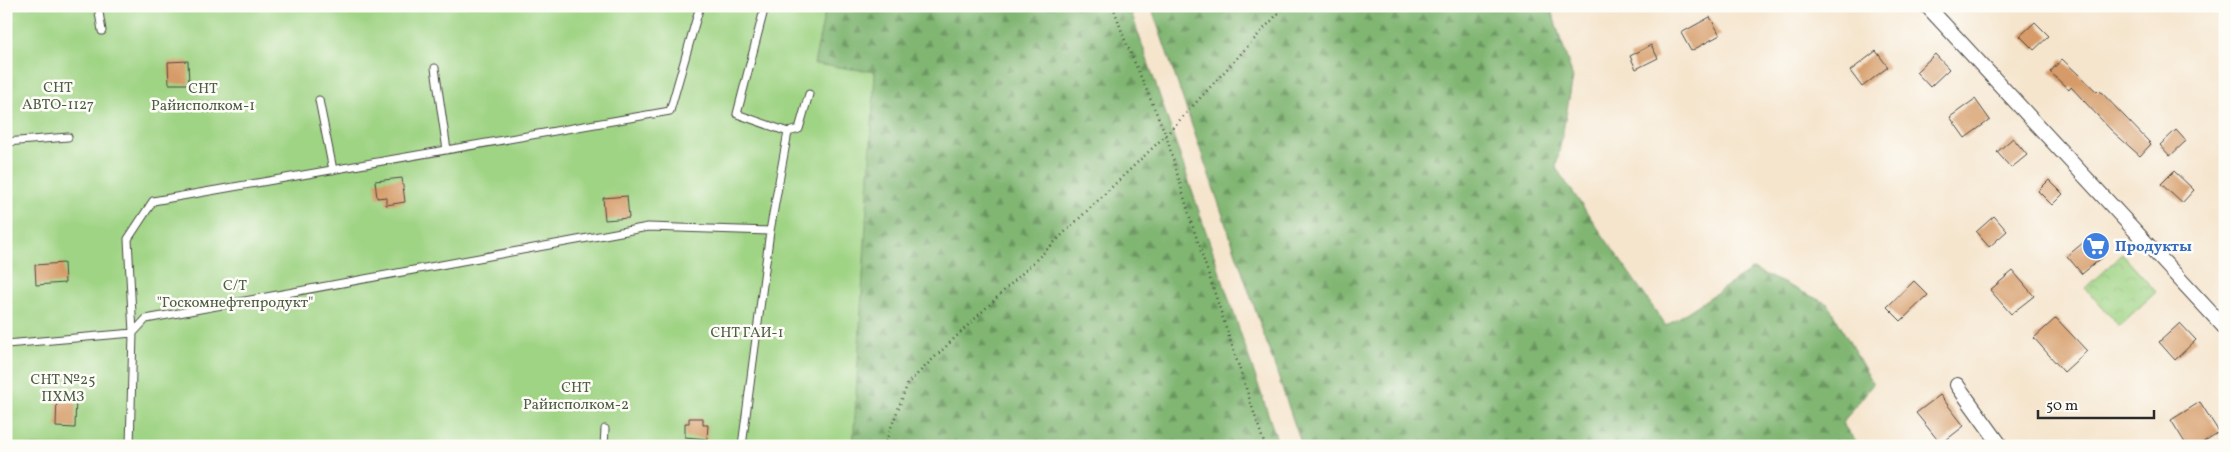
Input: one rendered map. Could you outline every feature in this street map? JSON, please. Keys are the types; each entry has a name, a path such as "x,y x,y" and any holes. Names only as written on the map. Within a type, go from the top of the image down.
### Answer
{"street":[{"path":"1927,6 2225,328"},
{"path":"1957,385 2001,446"}],"lane":[{"path":"98,6 102,31"},
{"path":"130,446 133,333 128,239 154,202 670,111 700,6"},
{"path":"766,6 737,114 788,132 799,129 809,94"},
{"path":"435,68 447,150"},
{"path":"319,100 333,170"},
{"path":"742,446 770,231 788,132"},
{"path":"6,142 68,137"},
{"path":"6,344 133,333 146,320 648,227 770,231"},
{"path":"604,446 605,428"}],"path":[{"path":"1113,6 1124,38 1166,135 1191,221 1265,446"},
{"path":"884,446 908,383 1166,135 1286,6"}],"green space":[{"path":"6,6 826,6 814,64 875,72 853,446 6,446"},
{"path":"826,6 1129,6 1279,446 853,446 875,72 814,64"},
{"path":"1151,6 1550,6 1573,78 1556,168 1666,326 1753,269 1828,304 1873,384 1842,423 1859,446 1302,446"},
{"path":"2122,254 2156,292 2119,326 2085,288"}],"building":[{"path":"1710,17 1720,35 1691,51 1681,33"},
{"path":"2035,22 2049,36 2034,50 2020,36"},
{"path":"1651,45 1658,58 1636,69 1630,56"},
{"path":"1876,51 1888,67 1862,87 1850,71"},
{"path":"1935,54 1949,69 1930,87 1916,72"},
{"path":"2062,59 2097,92 2099,90 2151,144 2140,156 2111,130 2071,87 2069,90 2050,72"},
{"path":"188,61 189,84 169,84 168,62"},
{"path":"1975,99 1990,120 1965,138 1950,117"},
{"path":"2176,130 2186,141 2170,156 2160,145"},
{"path":"2013,138 2027,155 2011,168 1997,152"},
{"path":"2174,171 2194,190 2182,203 2161,184"},
{"path":"402,178 405,202 386,205 386,197 377,198 375,181"},
{"path":"2049,180 2063,194 2052,205 2038,191"},
{"path":"627,196 629,218 605,220 603,198"},
{"path":"1994,216 2007,231 1989,247 1976,232"},
{"path":"2089,238 2104,256 2082,274 2067,256"},
{"path":"64,263 65,283 36,285 35,265"},
{"path":"2013,271 2034,296 2011,314 1990,290"},
{"path":"1914,281 1928,295 1901,321 1887,307"},
{"path":"2056,318 2087,351 2064,372 2034,338"},
{"path":"2180,323 2196,340 2175,360 2159,342"},
{"path":"57,394 76,395 75,428 56,427"},
{"path":"1940,395 1964,426 1941,444 1916,413"},
{"path":"2200,402 2219,432 2197,446 2187,446 2171,420"},
{"path":"689,418 703,418 703,425 708,425 707,439 685,437 685,423 689,423"}],"place":[{"name":"Продукты","path":"2096,246"}],"park label":[{"name":"СНТ АВТО-1127","path":"58,96"},
{"name":"СНТ Райисполком-1","path":"203,96"},
{"name":"С/Т \"Госкомнефтепродукт\"","path":"235,294"},
{"name":"СНТ ГАИ-1","path":"747,332"},
{"name":"СНТ №25 ПХМЗ","path":"63,388"},
{"name":"СНТ Райисполком-2","path":"576,396"}]}
